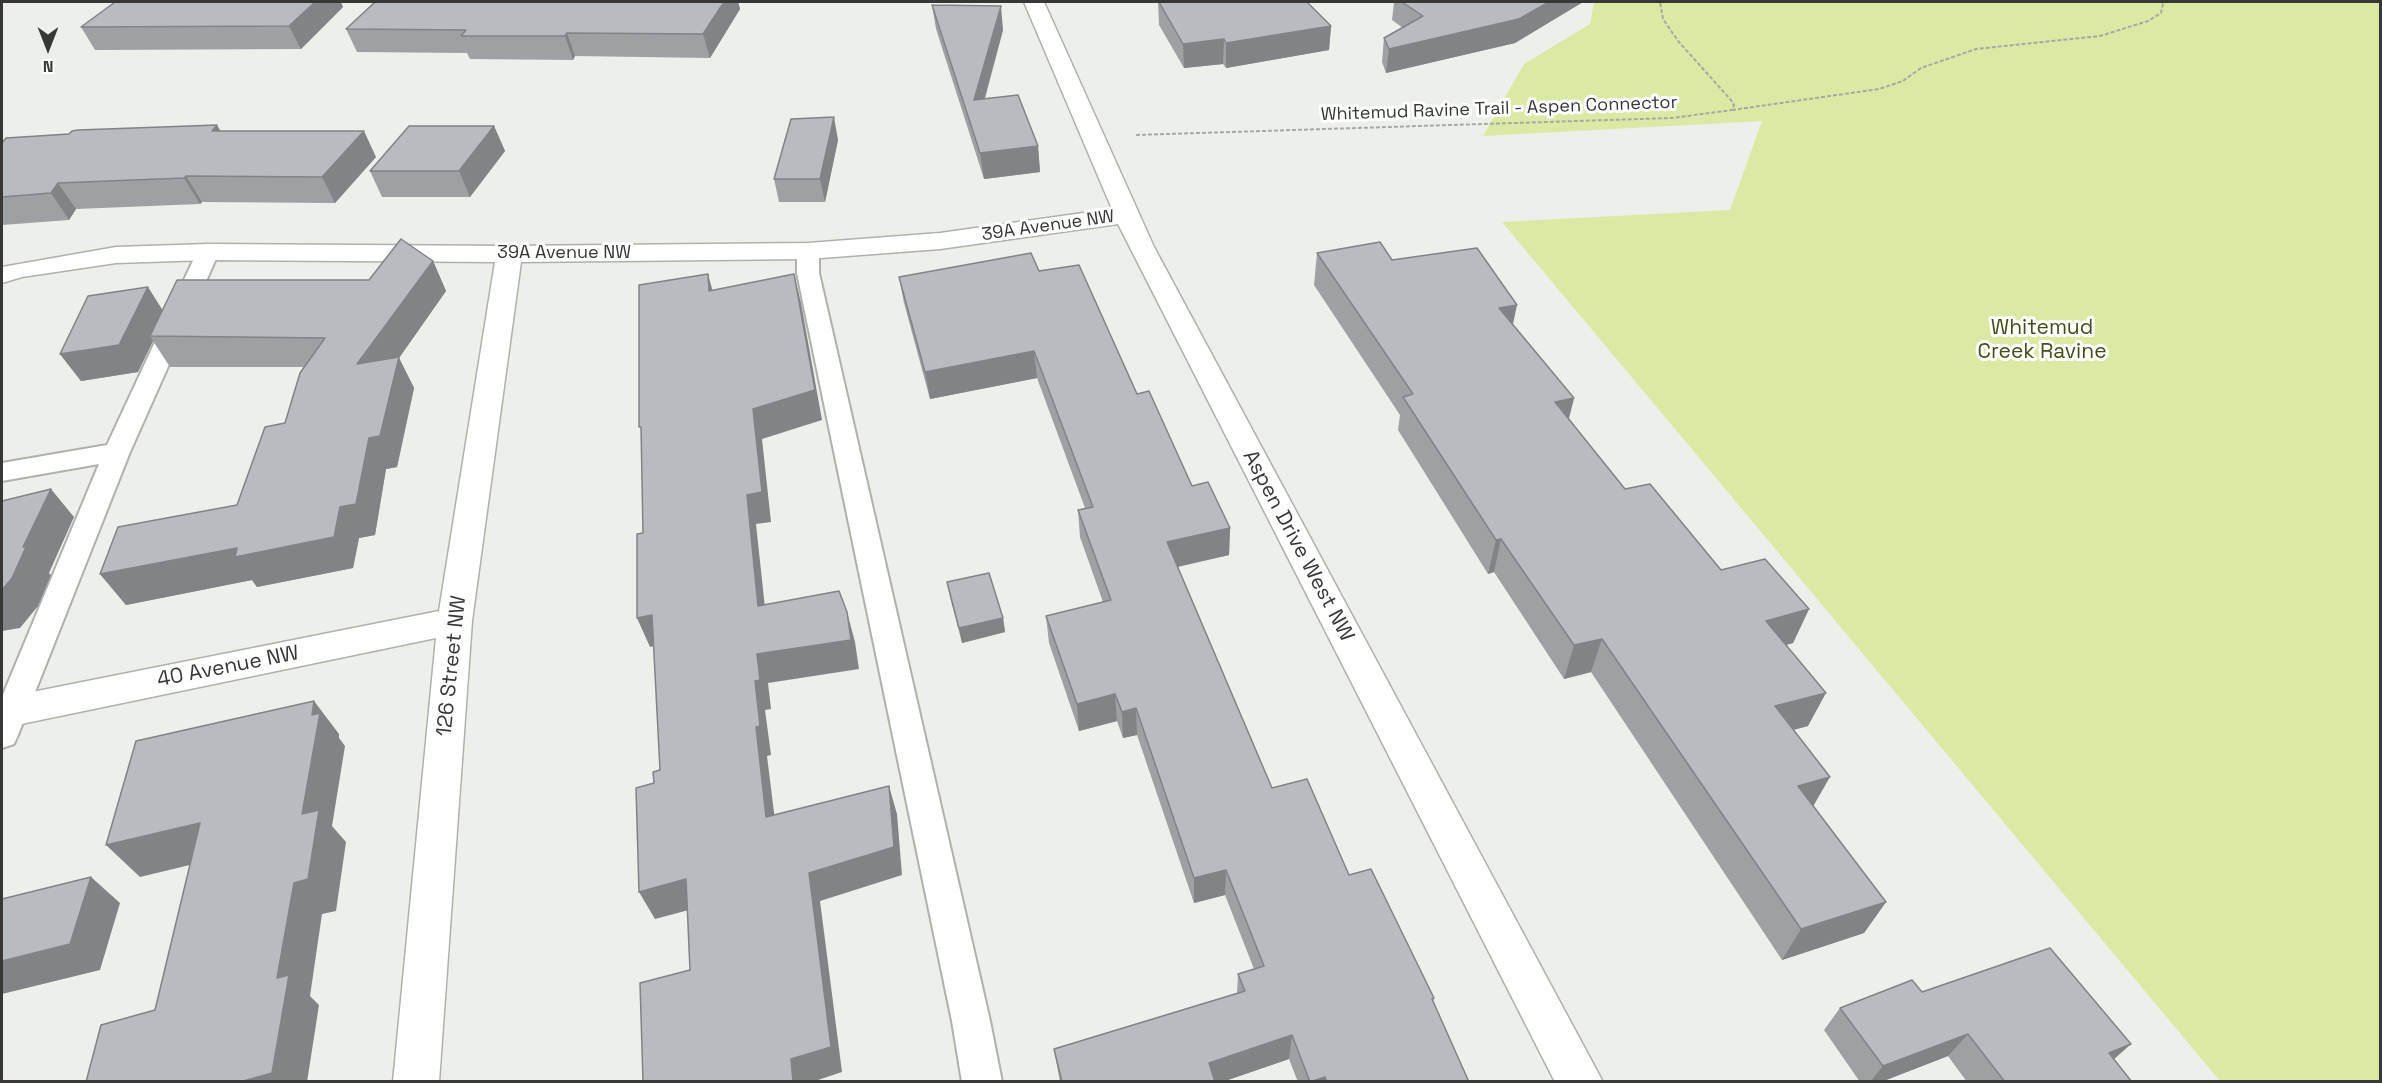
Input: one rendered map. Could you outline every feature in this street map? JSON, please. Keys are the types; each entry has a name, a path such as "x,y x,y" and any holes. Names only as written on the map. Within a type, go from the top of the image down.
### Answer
{"street":[{"name":"Aspen Drive West NW","path":"1034,2 1126,215 1580,1082"},
{"name":"39A Avenue NW","path":"2,275 19,270 117,255 208,252 508,254 808,251 940,241 1126,215"},
{"name":"126 Street NW","path":"416,1082 455,621 508,254"},
{"name":"40 Avenue NW","path":"5,720 455,621"}],"lane":[{"path":"808,251 808,273 971,1021 982,1082"},
{"path":"5,720 117,452 208,252"},
{"path":"2,472 117,452"}],"path":[{"path":"1660,2 1663,19 1678,41 1731,100 1734,105 1732,110"},
{"name":"Whitemud Ravine Trail - Aspen Connector","path":"1132,135 1672,118 1879,89 1904,81 1921,69 1948,57 1976,49 2100,36 2148,21 2161,13 2163,4 2166,2"}],"green space":[{"name":"Whitemud Creek Ravine","path":"1594,2 2380,2 2380,1081 2220,1081 1502,222 1730,210 1762,121 1483,136 1524,64 1590,24"}],"building":[{"path":"115,2 315,2 289,26 81,27"},
{"path":"375,2 724,2 703,34 567,33 565,36 461,36 466,30 346,29"},
{"path":"1159,2 1307,2 1331,26 1226,43 1224,39 1183,44"},
{"path":"1402,2 1549,2 1519,19 1389,49 1384,38 1423,16"},
{"path":"932,5 1001,6 974,100 1018,95 1038,146 980,153"},
{"path":"834,117 820,179 774,179 791,119"},
{"path":"217,125 212,131 364,131 322,177 186,176 184,178 58,183 51,193 2,197 2,143 6,138 69,134 78,130"},
{"path":"409,126 494,126 459,171 370,171"},
{"path":"401,239 433,261 357,364 399,357 380,436 369,438 356,504 340,507 334,537 235,557 237,548 100,574 118,527 237,505 265,427 285,423 300,373 325,338 150,336 177,280 369,280"},
{"path":"1380,242 1392,260 1477,248 1517,305 1499,308 1574,398 1555,402 1625,489 1650,484 1721,570 1765,559 1809,609 1766,621 1826,693 1775,706 1830,777 1798,786 1886,902 1801,929 1602,639 1574,645 1501,539 1496,540 1403,397 1413,394 1317,253"},
{"path":"1031,253 1039,271 1079,265 1137,394 1149,391 1192,486 1208,482 1230,528 1167,542 1272,788 1307,779 1349,875 1371,869 1434,998 1432,999 1469,1082 1327,1082 1325,1077 1310,1082 1292,1035 1209,1063 1215,1082 1062,1082 1054,1049 1245,991 1238,974 1264,966 1226,870 1194,878 1136,708 1122,712 1115,694 1077,704 1046,616 1111,600 1078,510 1093,507 1034,351 925,372 899,277"},
{"path":"708,274 709,291 794,274 815,390 753,409 762,492 747,495 758,606 839,591 847,612 851,640 757,654 760,680 755,681 760,726 756,727 766,817 889,786 894,847 809,873 831,1047 791,1059 793,1082 643,1082 640,983 690,970 686,879 639,892 636,788 654,783 653,772 660,770 652,615 637,618 637,534 643,533 641,427 639,427 639,285"},
{"path":"148,287 119,345 60,354 88,296"},
{"path":"51,489 23,547 26,547 12,578 2,590 2,501"},
{"path":"989,573 1003,618 959,628 947,582"},
{"path":"314,701 312,715 320,713 302,814 319,810 308,879 294,883 277,978 289,975 272,1073 240,1082 86,1082 101,1025 155,1010 200,823 106,845 136,741"},
{"path":"91,877 70,944 2,961 2,899"},
{"path":"2050,948 2131,1044 2109,1053 2132,1082 2005,1082 1968,1034 1883,1066 1840,1008 1912,980 1922,992"}]}
